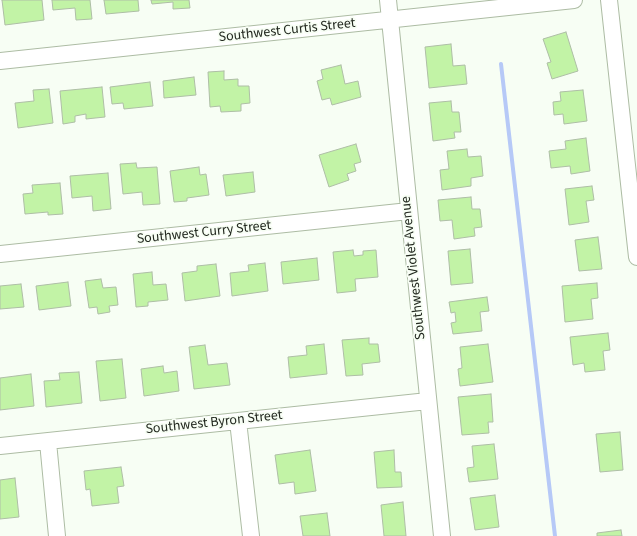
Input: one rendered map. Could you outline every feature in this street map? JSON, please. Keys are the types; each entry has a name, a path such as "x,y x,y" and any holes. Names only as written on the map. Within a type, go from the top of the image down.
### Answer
{"street":[{"name":"Southwest Violet Avenue","path":"388,0 442,536"},
{"name":"Southwest Curtis Street","path":"0,61 574,0"},
{"path":"609,0 634,187 637,257"},
{"name":"Southwest Curry Street","path":"0,254 409,212"},
{"name":"Southwest Byron Street","path":"0,446 428,401"},
{"path":"238,421 251,536"},
{"path":"48,442 57,536"}],"building":[{"path":"2,0 42,0 44,20 5,25"},
{"path":"52,0 90,0 92,19 76,20 75,8 53,10"},
{"path":"104,0 138,0 139,11 106,14"},
{"path":"151,0 189,0 190,8 173,9 173,2 152,4"},
{"path":"566,32 578,71 552,79 547,63 551,62 543,39"},
{"path":"451,44 453,66 465,65 467,84 429,88 425,47"},
{"path":"341,65 345,84 358,81 361,97 332,105 330,98 322,100 317,81 323,79 321,70"},
{"path":"224,71 224,80 238,79 238,86 249,86 250,103 241,104 241,111 221,112 220,106 210,107 208,72"},
{"path":"194,77 196,95 164,98 163,81"},
{"path":"150,82 153,106 124,109 123,103 112,104 110,87"},
{"path":"102,87 105,117 86,119 86,114 75,116 75,122 63,124 60,91"},
{"path":"49,89 53,123 18,128 15,103 34,101 33,90"},
{"path":"583,90 587,121 564,124 563,114 554,115 553,102 561,101 560,92"},
{"path":"451,101 452,112 459,112 461,132 454,132 455,138 433,141 429,103"},
{"path":"586,138 590,171 571,174 570,166 551,168 549,151 566,149 565,141"},
{"path":"356,144 361,162 354,164 356,171 347,174 349,180 329,187 319,155"},
{"path":"467,149 468,157 481,156 483,176 471,178 471,186 442,190 440,170 449,169 447,151"},
{"path":"136,163 137,168 157,167 160,204 143,205 142,192 123,194 120,164"},
{"path":"199,167 200,175 206,174 209,195 187,198 187,201 174,202 170,171"},
{"path":"253,172 255,192 226,196 223,175"},
{"path":"108,173 111,209 93,211 92,196 72,198 70,176"},
{"path":"60,183 63,214 48,215 48,212 25,214 23,194 33,193 32,185"},
{"path":"592,186 594,200 586,201 589,222 569,225 565,189"},
{"path":"471,197 472,209 480,209 482,227 474,228 475,236 454,239 452,220 440,221 438,200"},
{"path":"598,237 602,269 579,271 575,240"},
{"path":"470,249 473,283 451,285 448,251"},
{"path":"353,250 354,256 363,255 363,251 376,250 378,277 355,279 356,291 337,293 333,252"},
{"path":"317,258 319,280 283,284 281,262"},
{"path":"265,263 268,291 232,296 230,273 249,271 248,265"},
{"path":"216,264 220,296 185,301 182,273 197,271 197,266"},
{"path":"152,272 153,285 166,284 168,300 148,302 148,306 136,307 133,274"},
{"path":"101,279 103,288 116,287 118,305 109,306 110,312 98,314 97,307 89,308 85,281"},
{"path":"68,282 71,306 39,310 36,286"},
{"path":"597,283 598,298 591,299 593,319 565,322 562,286"},
{"path":"21,284 24,307 0,309 0,286"},
{"path":"487,297 489,311 480,312 482,331 453,334 451,323 456,322 455,312 451,313 449,302"},
{"path":"608,333 610,350 603,351 605,370 585,372 584,363 573,365 570,337"},
{"path":"369,338 369,344 378,344 380,362 362,364 363,375 346,376 342,340"},
{"path":"324,344 327,374 290,378 288,357 307,355 306,346"},
{"path":"488,344 493,382 460,386 458,369 462,368 460,347"},
{"path":"205,345 208,365 227,363 230,385 194,389 189,347"},
{"path":"122,359 126,398 100,401 96,361"},
{"path":"163,366 164,373 177,371 179,391 144,396 141,369"},
{"path":"79,372 82,403 46,407 44,381 60,380 59,373"},
{"path":"31,374 34,406 0,410 0,378"},
{"path":"491,394 493,422 488,422 489,433 462,435 458,397"},
{"path":"620,432 623,470 600,472 596,434"},
{"path":"494,444 498,479 469,482 467,468 474,467 472,446"},
{"path":"310,450 316,491 295,494 294,482 279,484 275,455"},
{"path":"394,450 395,472 401,472 402,487 377,488 374,452"},
{"path":"121,467 124,486 117,487 119,503 92,506 90,489 86,490 84,471"},
{"path":"15,478 19,517 0,519 0,480"},
{"path":"495,495 499,527 475,530 470,498"},
{"path":"403,502 406,536 384,536 381,505"},
{"path":"327,513 330,536 303,536 300,516"},
{"path":"621,530 622,536 597,536 597,533"}],"waterway":[{"path":"501,64 555,536"}]}
